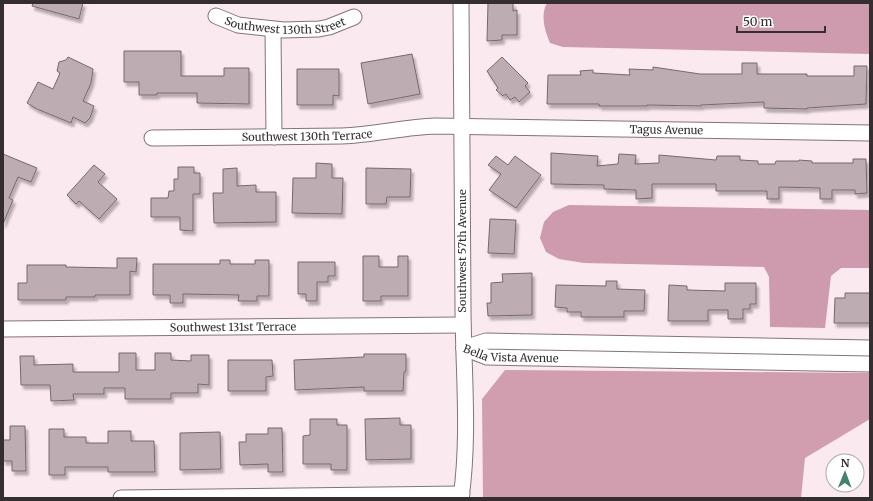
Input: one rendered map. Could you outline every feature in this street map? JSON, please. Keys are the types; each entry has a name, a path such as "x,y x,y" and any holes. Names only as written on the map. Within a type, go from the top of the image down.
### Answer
{"street":[{"name":"Southwest 57th Avenue","path":"461,3 465,434 461,496"},
{"name":"Southwest 130th Street","path":"216,16 238,25 273,30 319,29 354,17"},
{"path":"273,30 274,137"},
{"name":"Southwest 130th Terrace","path":"152,138 357,135 408,128 435,126 462,127"},
{"name":"Tagus Avenue","path":"462,127 870,133"},
{"name":"Southwest 131st Terrace","path":"3,329 463,324"},
{"name":"Bella Vista Avenue","path":"464,348 486,341 870,348"},
{"name":"Bella Vista Avenue","path":"464,348 487,357 870,364"},
{"path":"121,498 461,496"}],"shaded area":[{"path":"547,3 870,3 870,54 563,47 550,43 548,38 544,18"},
{"path":"569,205 870,210 870,268 841,268 831,276 825,328 770,327 769,277 764,267 584,263 559,259 546,252 540,238 544,222 553,212"},
{"path":"505,370 870,373 870,419 805,458 801,498 483,498 482,399"}],"building":[{"path":"33,3 83,3 79,19 32,6"},
{"path":"488,3 513,3 513,11 517,10 517,35 502,35 502,40 487,41"},
{"path":"124,51 181,51 181,76 224,76 224,68 249,68 249,104 197,103 197,93 157,93 157,95 139,95 139,82 124,82"},
{"path":"412,54 420,94 368,104 361,63"},
{"path":"68,57 93,69 91,83 83,101 94,106 90,118 85,123 73,117 71,123 37,109 27,103 38,82 53,89 60,73 57,71 59,62 66,60"},
{"path":"502,57 528,83 525,86 530,92 519,102 515,97 510,100 506,94 503,96 496,90 498,88 487,71"},
{"path":"742,63 757,63 757,74 807,74 807,76 854,76 854,66 867,66 866,104 807,109 764,108 764,102 701,106 599,106 599,104 547,104 548,75 581,75 580,71 593,70 593,73 630,75 629,69 653,70 653,67 700,74 742,74"},
{"path":"297,69 339,69 339,96 333,95 333,105 297,105"},
{"path":"551,153 598,156 597,166 618,164 619,154 636,155 635,164 659,163 659,155 716,160 717,156 740,156 740,160 758,161 758,164 775,164 776,161 799,160 812,161 812,163 853,163 853,159 866,159 867,193 855,194 855,190 832,190 832,199 820,199 820,188 779,187 779,199 767,199 767,191 716,191 716,184 652,184 652,198 636,199 636,190 604,189 604,185 551,184"},
{"path":"3,154 37,168 31,182 18,177 9,198 13,200 3,224"},
{"path":"496,156 508,165 515,156 541,175 516,208 489,190 501,174 488,165"},
{"path":"316,163 332,164 332,178 343,178 342,214 292,213 293,178 316,178"},
{"path":"94,165 105,174 98,182 117,199 99,219 79,201 76,204 67,195"},
{"path":"178,167 194,167 194,173 200,173 200,194 193,194 193,231 180,230 180,217 151,217 151,198 168,198 169,191 174,191 174,179 178,179"},
{"path":"237,168 237,186 256,185 256,192 276,192 276,222 214,223 213,193 223,193 223,169"},
{"path":"366,168 411,169 410,197 387,197 386,204 366,204"},
{"path":"490,219 516,220 514,254 488,253"},
{"path":"363,256 379,256 379,267 398,267 398,256 408,256 408,296 381,296 381,301 363,301"},
{"path":"117,258 137,258 136,272 130,271 130,295 66,297 66,300 18,300 18,283 27,283 27,265 66,265 66,267 117,268"},
{"path":"220,260 230,260 230,264 255,264 255,260 269,260 269,296 257,296 257,301 238,301 239,295 183,294 183,303 170,303 170,295 153,295 153,264 220,264"},
{"path":"298,262 335,262 335,276 328,276 328,282 317,282 317,301 306,301 306,294 298,294"},
{"path":"532,273 532,315 488,316 487,303 491,303 491,283 503,282 502,274"},
{"path":"606,281 617,281 617,289 645,290 644,311 624,311 624,317 581,317 581,312 567,312 567,308 555,307 556,285 606,286"},
{"path":"725,283 756,283 756,304 750,304 750,309 743,309 743,319 728,319 728,310 708,310 708,321 668,321 669,285 687,286 687,290 725,291"},
{"path":"845,293 870,293 870,323 834,323 835,298 845,298"},
{"path":"119,353 136,353 136,370 155,370 155,353 171,353 171,360 191,361 191,355 209,355 209,385 198,384 198,393 171,393 171,399 125,399 125,388 104,388 104,394 73,394 74,400 51,401 50,385 21,385 20,356 34,356 34,365 73,364 73,372 119,372"},
{"path":"364,354 406,354 406,371 404,372 403,391 364,391 364,387 295,390 294,360 364,357"},
{"path":"228,360 272,360 273,376 266,377 266,391 228,391"},
{"path":"400,418 400,425 411,425 411,459 366,460 365,419"},
{"path":"310,419 337,419 337,425 347,425 347,470 331,470 331,464 303,464 303,436 310,435"},
{"path":"10,426 25,426 26,471 12,471 12,461 3,461 3,440 10,440"},
{"path":"268,428 282,428 283,472 268,472 268,464 240,465 239,442 246,442 246,434 268,434"},
{"path":"49,429 64,429 64,437 86,437 86,443 108,443 108,431 131,431 131,441 154,441 155,472 108,472 108,467 65,467 65,475 49,475"},
{"path":"220,432 221,469 180,470 180,433"}]}
